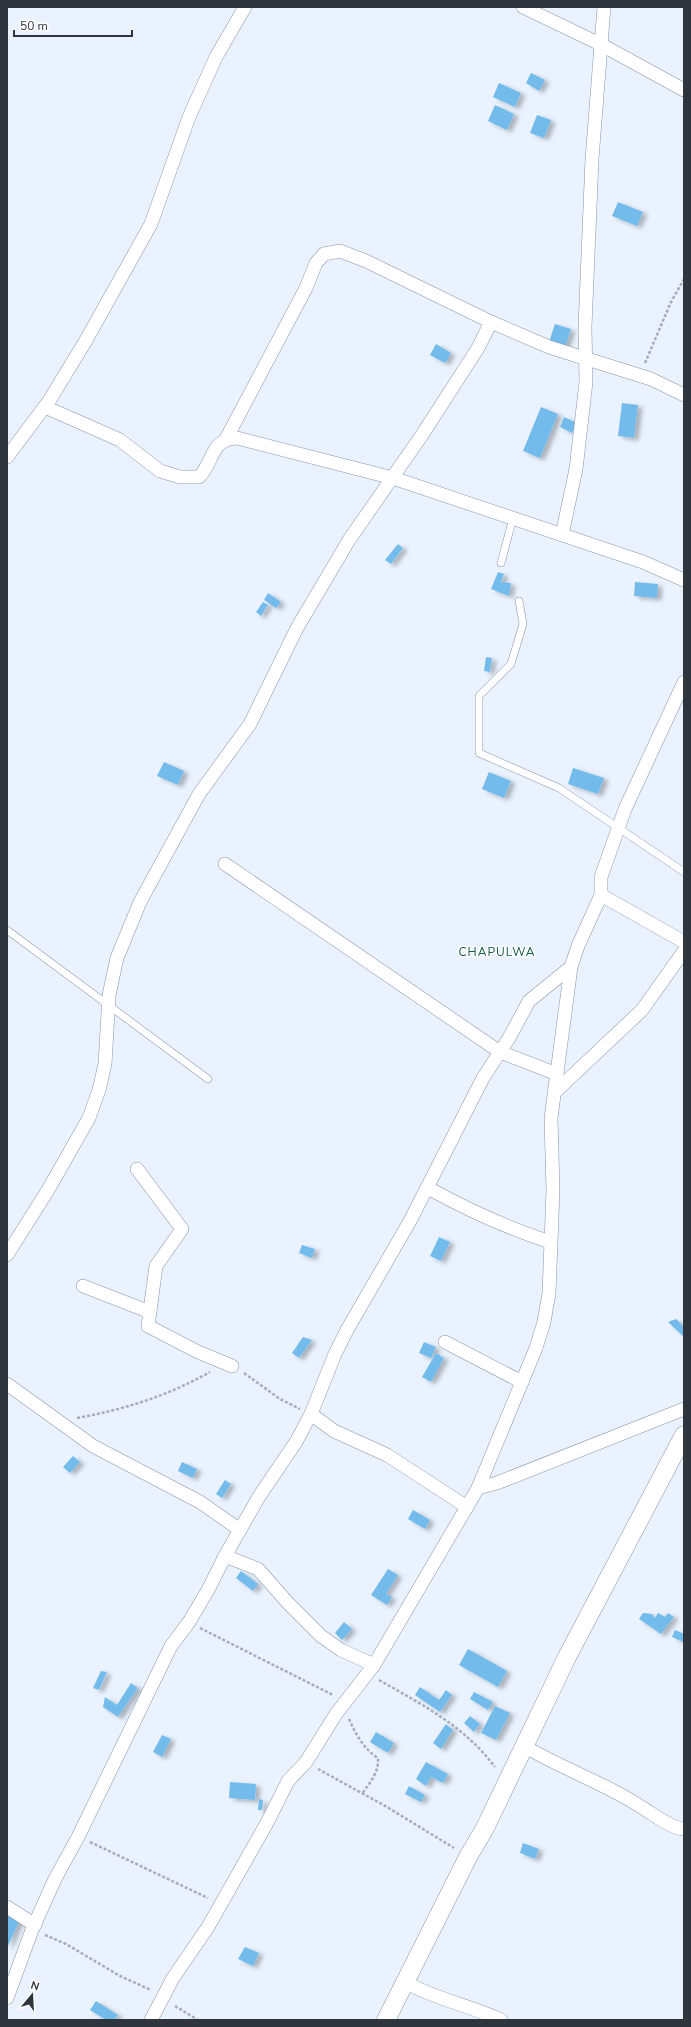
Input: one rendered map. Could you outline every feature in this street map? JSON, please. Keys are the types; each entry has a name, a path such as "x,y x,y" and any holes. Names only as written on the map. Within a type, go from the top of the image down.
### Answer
{"street":[{"path":"7,457 45,407 86,342 151,224 189,117 216,57 245,7"},
{"path":"523,7 600,44 684,90"},
{"path":"562,535 581,436 586,382 585,360 594,132 604,7"},
{"path":"45,407 120,440 160,471 180,477 199,477 205,470 217,446 226,439 306,288 316,263 324,254 340,251 366,261 491,322 585,360 604,364 651,379 684,395"},
{"path":"7,1255 48,1190 89,1118 99,1090 105,1064 108,995 117,958 140,902 199,794 250,724 297,628 350,540 393,478 478,348 491,322"},
{"path":"226,439 238,438 345,467 393,478 643,562 684,580"},
{"path":"151,2020 173,1978 208,1927 221,1905 288,1781 306,1762 348,1699 371,1670 467,1507 478,1488 522,1382 544,1322 549,1293 553,1191 551,1118 571,967 578,946 601,895 601,877 625,809 684,682"},
{"path":"225,864 500,1052 557,1074"},
{"path":"601,895 684,942"},
{"path":"555,1092 642,1010 684,951"},
{"path":"7,1998 54,1879 78,1837 171,1646 189,1622 208,1590 224,1556 260,1495 296,1442 311,1414 347,1330 428,1188 483,1078 500,1052 529,1001 571,967"},
{"path":"137,1169 182,1229 156,1266 148,1326 198,1352 232,1366"},
{"path":"428,1188 468,1210 514,1230 550,1242"},
{"path":"83,1286 150,1312"},
{"path":"445,1342 522,1382"},
{"path":"7,1384 93,1446 200,1502 240,1530"},
{"path":"478,1488 497,1483 684,1408"},
{"path":"311,1414 334,1431 387,1455 467,1507"},
{"path":"386,2020 468,1857 485,1828 524,1746 609,1576 684,1435"},
{"path":"224,1556 258,1569 288,1603 321,1636 371,1670"},
{"path":"524,1746 545,1759 616,1791 660,1819 684,1829"},
{"path":"7,1907 34,1928"},
{"path":"405,1982 444,2001 478,2011 501,2020"}],"lane":[{"path":"501,563 513,518"},
{"path":"519,601 522,624 511,664 479,696 479,753 559,788 684,872"},
{"path":"7,930 208,1079"}],"path":[{"path":"638,376 654,345 671,302 684,279"},
{"path":"59,1421 114,1412 158,1397 220,1367 232,1366 256,1380 280,1399 311,1414"},
{"path":"189,1622 348,1699 348,1718 357,1737 371,1754 378,1758 376,1773 362,1794"},
{"path":"371,1670 451,1722 483,1751 507,1782"},
{"path":"306,1762 468,1857"},
{"path":"78,1837 140,1864 160,1876 221,1905"},
{"path":"34,1928 66,1944 120,1976 147,1988 161,1999 184,2010 198,2020"}],"building":[{"path":"531,73 545,80 539,91 526,83"},
{"path":"499,83 521,93 515,107 493,97"},
{"path":"495,105 514,114 507,130 488,121"},
{"path":"537,115 551,120 544,138 530,133"},
{"path":"618,202 643,212 637,226 612,216"},
{"path":"555,324 571,329 565,348 549,342"},
{"path":"436,344 451,353 445,363 430,355"},
{"path":"622,403 638,405 634,438 618,436"},
{"path":"541,407 558,414 540,458 523,451"},
{"path":"564,417 577,423 572,433 560,427"},
{"path":"398,544 403,548 391,564 385,560"},
{"path":"498,572 504,574 501,582 511,583 509,596 491,589"},
{"path":"635,582 658,584 657,598 634,596"},
{"path":"268,593 281,602 276,608 264,600"},
{"path":"263,602 268,605 261,616 256,612"},
{"path":"486,657 492,658 490,672 484,671"},
{"path":"164,762 184,771 178,785 157,776"},
{"path":"573,768 604,778 598,794 568,784"},
{"path":"489,772 511,781 504,798 482,789"},
{"path":"439,1237 450,1242 441,1261 430,1256"},
{"path":"302,1245 315,1249 312,1258 299,1253"},
{"path":"676,1319 684,1327 684,1337 668,1322"},
{"path":"303,1337 312,1340 299,1358 292,1353"},
{"path":"424,1342 436,1347 431,1358 419,1353"},
{"path":"436,1353 444,1358 431,1382 422,1377"},
{"path":"73,1456 80,1462 70,1473 63,1467"},
{"path":"182,1462 197,1469 193,1478 178,1471"},
{"path":"225,1480 231,1484 222,1498 216,1494"},
{"path":"413,1510 430,1520 425,1529 408,1519"},
{"path":"388,1569 398,1575 386,1594 392,1597 387,1605 371,1595"},
{"path":"241,1571 258,1584 253,1591 236,1578"},
{"path":"643,1613 652,1614 655,1618 658,1613 665,1617 668,1613 674,1617 661,1634 639,1619"},
{"path":"344,1622 352,1629 342,1640 335,1633"},
{"path":"675,1630 684,1634 684,1642 672,1637"},
{"path":"468,1649 507,1671 498,1687 459,1665"},
{"path":"101,1671 107,1672 99,1690 93,1688"},
{"path":"131,1683 138,1688 118,1717 103,1707 105,1697 117,1705"},
{"path":"420,1687 439,1700 446,1690 452,1695 440,1712 415,1695"},
{"path":"474,1692 493,1702 488,1710 470,1699"},
{"path":"495,1706 510,1713 496,1740 481,1733"},
{"path":"470,1716 480,1724 474,1732 464,1723"},
{"path":"446,1724 453,1730 441,1749 433,1743"},
{"path":"376,1732 394,1743 388,1753 370,1742"},
{"path":"162,1735 171,1739 162,1757 153,1752"},
{"path":"426,1762 448,1774 443,1783 431,1777 426,1786 416,1779"},
{"path":"230,1782 256,1784 255,1800 229,1798"},
{"path":"409,1786 425,1795 421,1802 405,1794"},
{"path":"259,1799 263,1800 262,1810 258,1810"},
{"path":"523,1843 539,1849 535,1859 520,1853"},
{"path":"7,1913 20,1920 7,1948"},
{"path":"245,1947 259,1953 253,1966 238,1959"},
{"path":"96,2001 118,2015 114,2020 106,2020 90,2010"}],"district":[{"name":"CHAPULWA","path":"497,952"}]}
